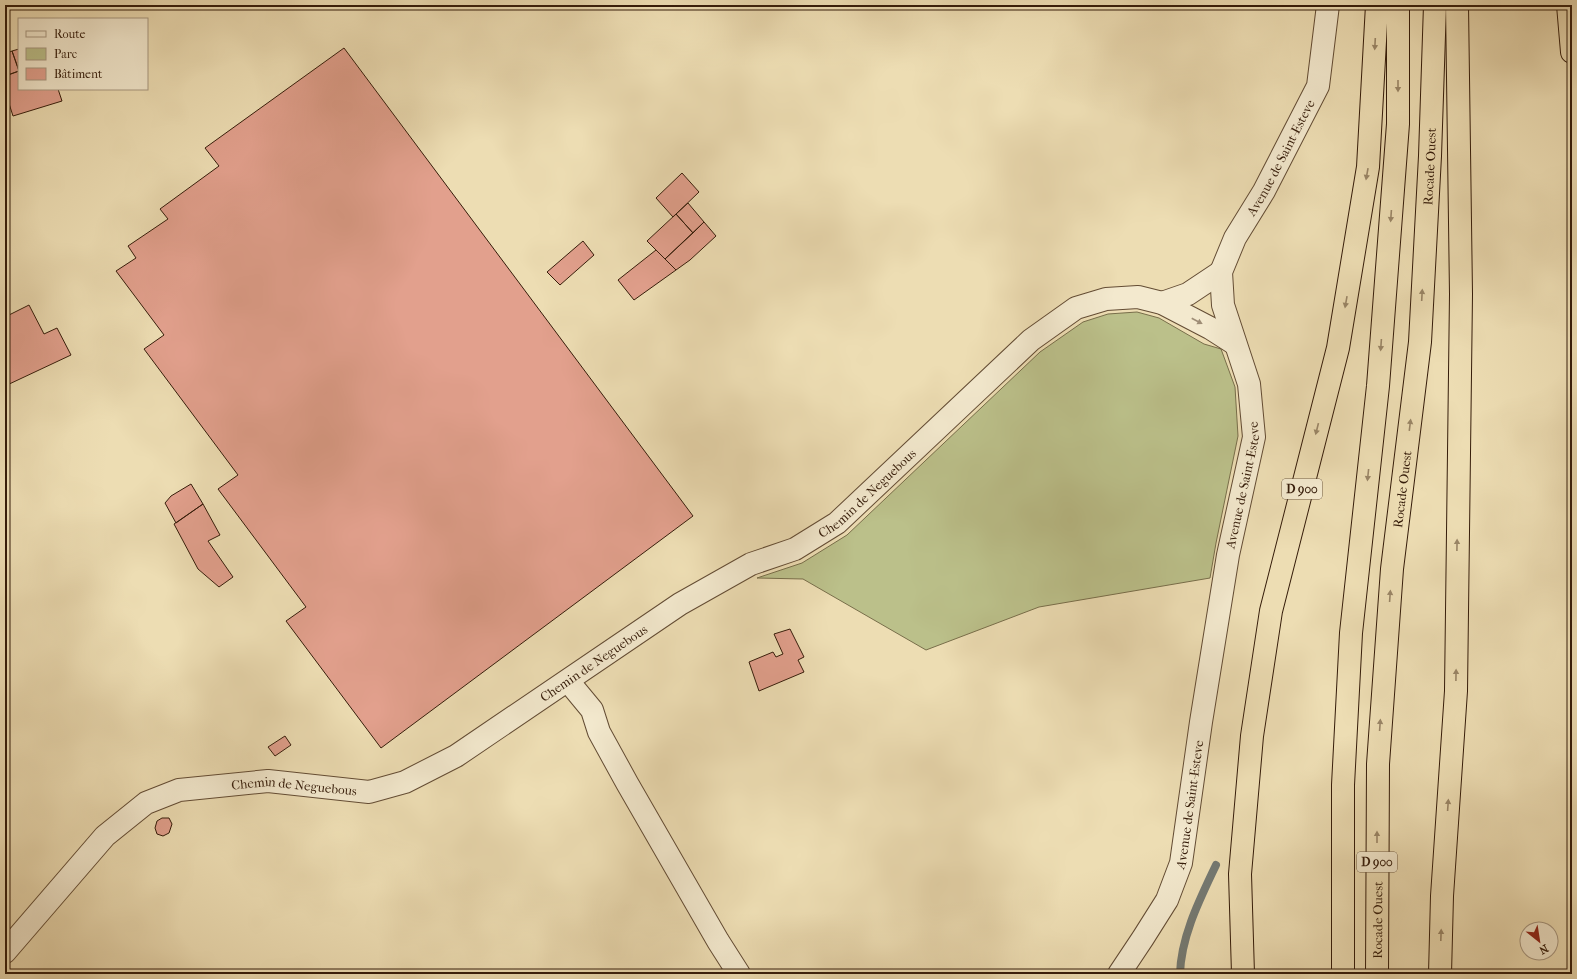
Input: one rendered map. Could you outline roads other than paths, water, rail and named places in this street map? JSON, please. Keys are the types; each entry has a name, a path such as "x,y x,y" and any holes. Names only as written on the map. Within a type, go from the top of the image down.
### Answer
{"highway":[{"name":"D 900","path":"1242,974 1240,874 1252,736 1271,611 1339,340 1368,167 1377,5"},
{"name":"D 900","path":"1343,966 1343,785 1351,633 1378,386 1398,124 1398,5"},
{"name":"Rocade Ouest","path":"1376,967 1378,764 1392,569 1420,342 1430,156 1435,5"},
{"path":"1440,974 1442,896 1456,691 1461,294 1457,5"},
{"path":"1568,5 1572,52"}],"street":[{"name":"Avenue de Saint-Esteve","path":"1119,974 1166,900 1181,863 1201,722 1228,555 1254,437 1249,384 1223,304 1221,272 1235,238 1264,190 1318,86 1328,5"},
{"path":"1162,303 1188,294 1221,272"},
{"name":"Chemin de Neguebous","path":"5,952 105,836 146,803 178,790 268,781 369,792 405,782 456,756 680,604 751,564 796,549 837,523 1031,340 1076,308 1106,299 1138,297 1162,303 1210,328 1235,344"},
{"path":"568,681 592,710 600,732 627,783 718,941 739,974"}],"waterway":[{"path":"1180,974 1181,960 1192,918 1216,865"}]}
